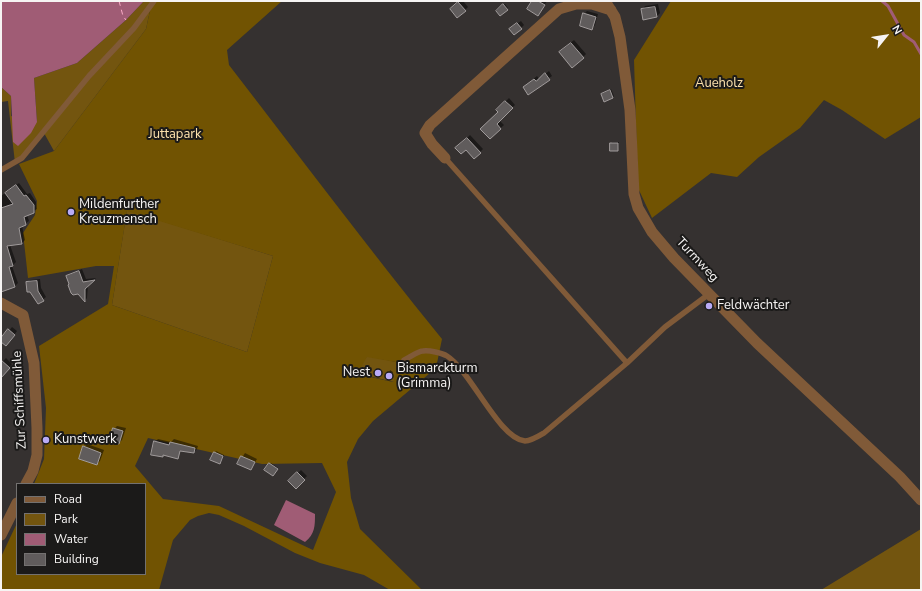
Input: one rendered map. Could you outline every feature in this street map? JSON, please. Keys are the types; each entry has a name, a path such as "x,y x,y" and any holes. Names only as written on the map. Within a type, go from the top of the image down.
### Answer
{"street":[{"name":"Turmweg","path":"445,158 425,133 430,125 558,10 576,4 608,5 615,17 620,38 630,110 634,194 638,208 652,232 674,258 757,342 900,477 921,500"},
{"name":"Zur Schiffsmühle","path":"1,303 23,315 34,363 37,455 26,483"},
{"path":"1,535 16,505"}],"lane":[{"path":"1,170 22,158 89,76 134,28 154,1"},
{"path":"445,158 627,363"},
{"path":"404,360 422,350 446,355 474,386 500,424 515,437 524,441 532,440 544,433 627,363 664,327 709,294"}],"green space":[{"path":"144,1 152,1 146,29 54,151 44,133 15,163 8,101 1,102 1,87 11,96 11,116 37,122 34,78 77,63 126,20"},
{"name":"Juttapark","path":"152,1 282,1 227,50 229,65 361,237 442,339 436,368 373,421 358,439 347,462 351,498 360,529 422,590 390,590 364,575 320,563 295,553 244,526 219,515 209,513 190,520 173,540 159,590 1,590 1,557 16,525 16,575 146,575 146,483 34,483 44,459 46,408 39,346 108,304 114,266 96,266 28,278 23,233 35,215 37,201 19,164 54,151 146,29","holes":["127,211 273,256 247,352 112,305","367,357 401,363 393,382 357,374","148,438 262,464 322,463 336,492 313,550 219,506 163,499 135,466"]},
{"name":"Aueholz","path":"671,1 921,1 921,117 885,139 842,110 824,100 800,128 759,157 737,177 711,173 652,218 638,188 634,60"},
{"path":"127,210 273,256 247,352 112,305"},
{"path":"367,356 401,363 394,382 356,373"},
{"path":"921,529 921,590 821,590"}],"water":[{"path":"1,1 144,1 126,20 77,63 34,78 37,122 31,133 18,146 13,142 11,96 1,87"},
{"path":"286,500 315,514 314,530 305,542 274,525"}],"building":[{"path":"532,1 538,1 545,5 538,16 527,9"},
{"path":"458,2 466,11 457,18 450,9"},
{"path":"503,4 508,10 500,16 496,11"},
{"path":"655,7 657,17 643,20 641,9"},
{"path":"583,13 596,17 592,30 580,26"},
{"path":"517,23 522,29 514,35 509,29"},
{"path":"571,43 584,58 572,68 559,52"},
{"path":"545,73 550,80 528,95 523,87 534,79 536,81"},
{"path":"610,90 613,98 604,102 601,94"},
{"path":"505,101 513,108 497,124 501,129 490,139 480,129 498,112 496,110"},
{"path":"467,138 481,153 474,159 466,150 461,154 455,148"},
{"path":"610,143 618,143 618,151 610,151"},
{"path":"16,185 24,196 26,195 34,205 34,213 24,217 26,225 19,228 22,244 7,246 13,266 9,267 15,287 1,292 1,208 13,204 5,193"},
{"path":"79,271 83,282 95,280 85,289 85,302 78,294 73,295 71,293 66,276"},
{"path":"37,281 38,291 44,301 38,304 30,292 27,292 26,282"},
{"path":"8,329 15,335 6,346 1,342 1,338"},
{"path":"1,360 10,368 1,378"},
{"path":"113,428 123,431 119,444 109,441"},
{"path":"154,441 169,445 170,442 195,448 194,453 180,451 178,459 163,455 163,457 151,455"},
{"path":"83,446 101,453 97,465 79,459"},
{"path":"214,452 223,456 220,464 210,460"},
{"path":"241,456 255,462 251,470 237,464"},
{"path":"269,463 278,469 273,476 264,470"},
{"path":"297,472 305,480 296,489 288,481"}],"waterway":[{"path":"882,1 888,6 904,35 914,42 921,54"}],"ferry route":[{"path":"119,1 123,16 126,20"}],"place":[{"name":"Mildenfurther Kreuzmensch","path":"71,212"},
{"name":"Feldwächter","path":"709,306"},
{"name":"Nest","path":"378,373"},
{"name":"Bismarckturm (Grimma)","path":"389,376"},
{"name":"Kunstwerk","path":"46,440"}]}
